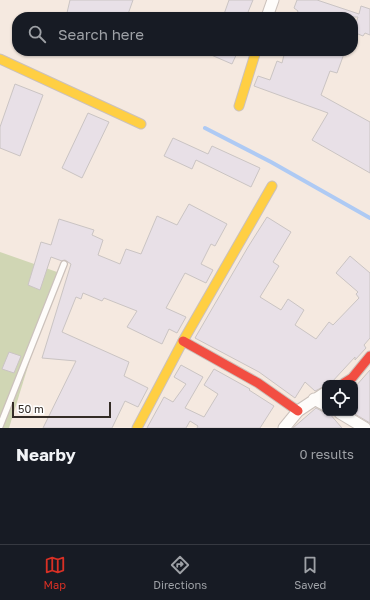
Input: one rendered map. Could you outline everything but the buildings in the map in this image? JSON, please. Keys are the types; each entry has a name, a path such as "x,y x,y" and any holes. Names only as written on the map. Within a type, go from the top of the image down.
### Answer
{"street":[{"path":"269,12 273,0"},
{"path":"239,106 254,56"},
{"path":"0,59 141,124"},
{"path":"137,428 183,341 272,186"},
{"path":"183,341 258,383 298,411"},
{"path":"349,380 370,356"},
{"path":"284,428 298,411 322,395"},
{"path":"314,399 322,403"},
{"path":"345,416 364,428"}],"lane":[{"path":"0,426 64,264"}],"green space":[{"path":"0,252 57,272 9,428 0,428"}],"waterway":[{"path":"205,128 271,162 370,218"}],"traffic: slow":[{"path":"239,106 254,56"},
{"path":"0,59 141,124"},
{"path":"137,428 183,341 272,186"}],"traffic: jam":[{"path":"183,341 258,383 298,411"},
{"path":"349,380 370,356"}]}
